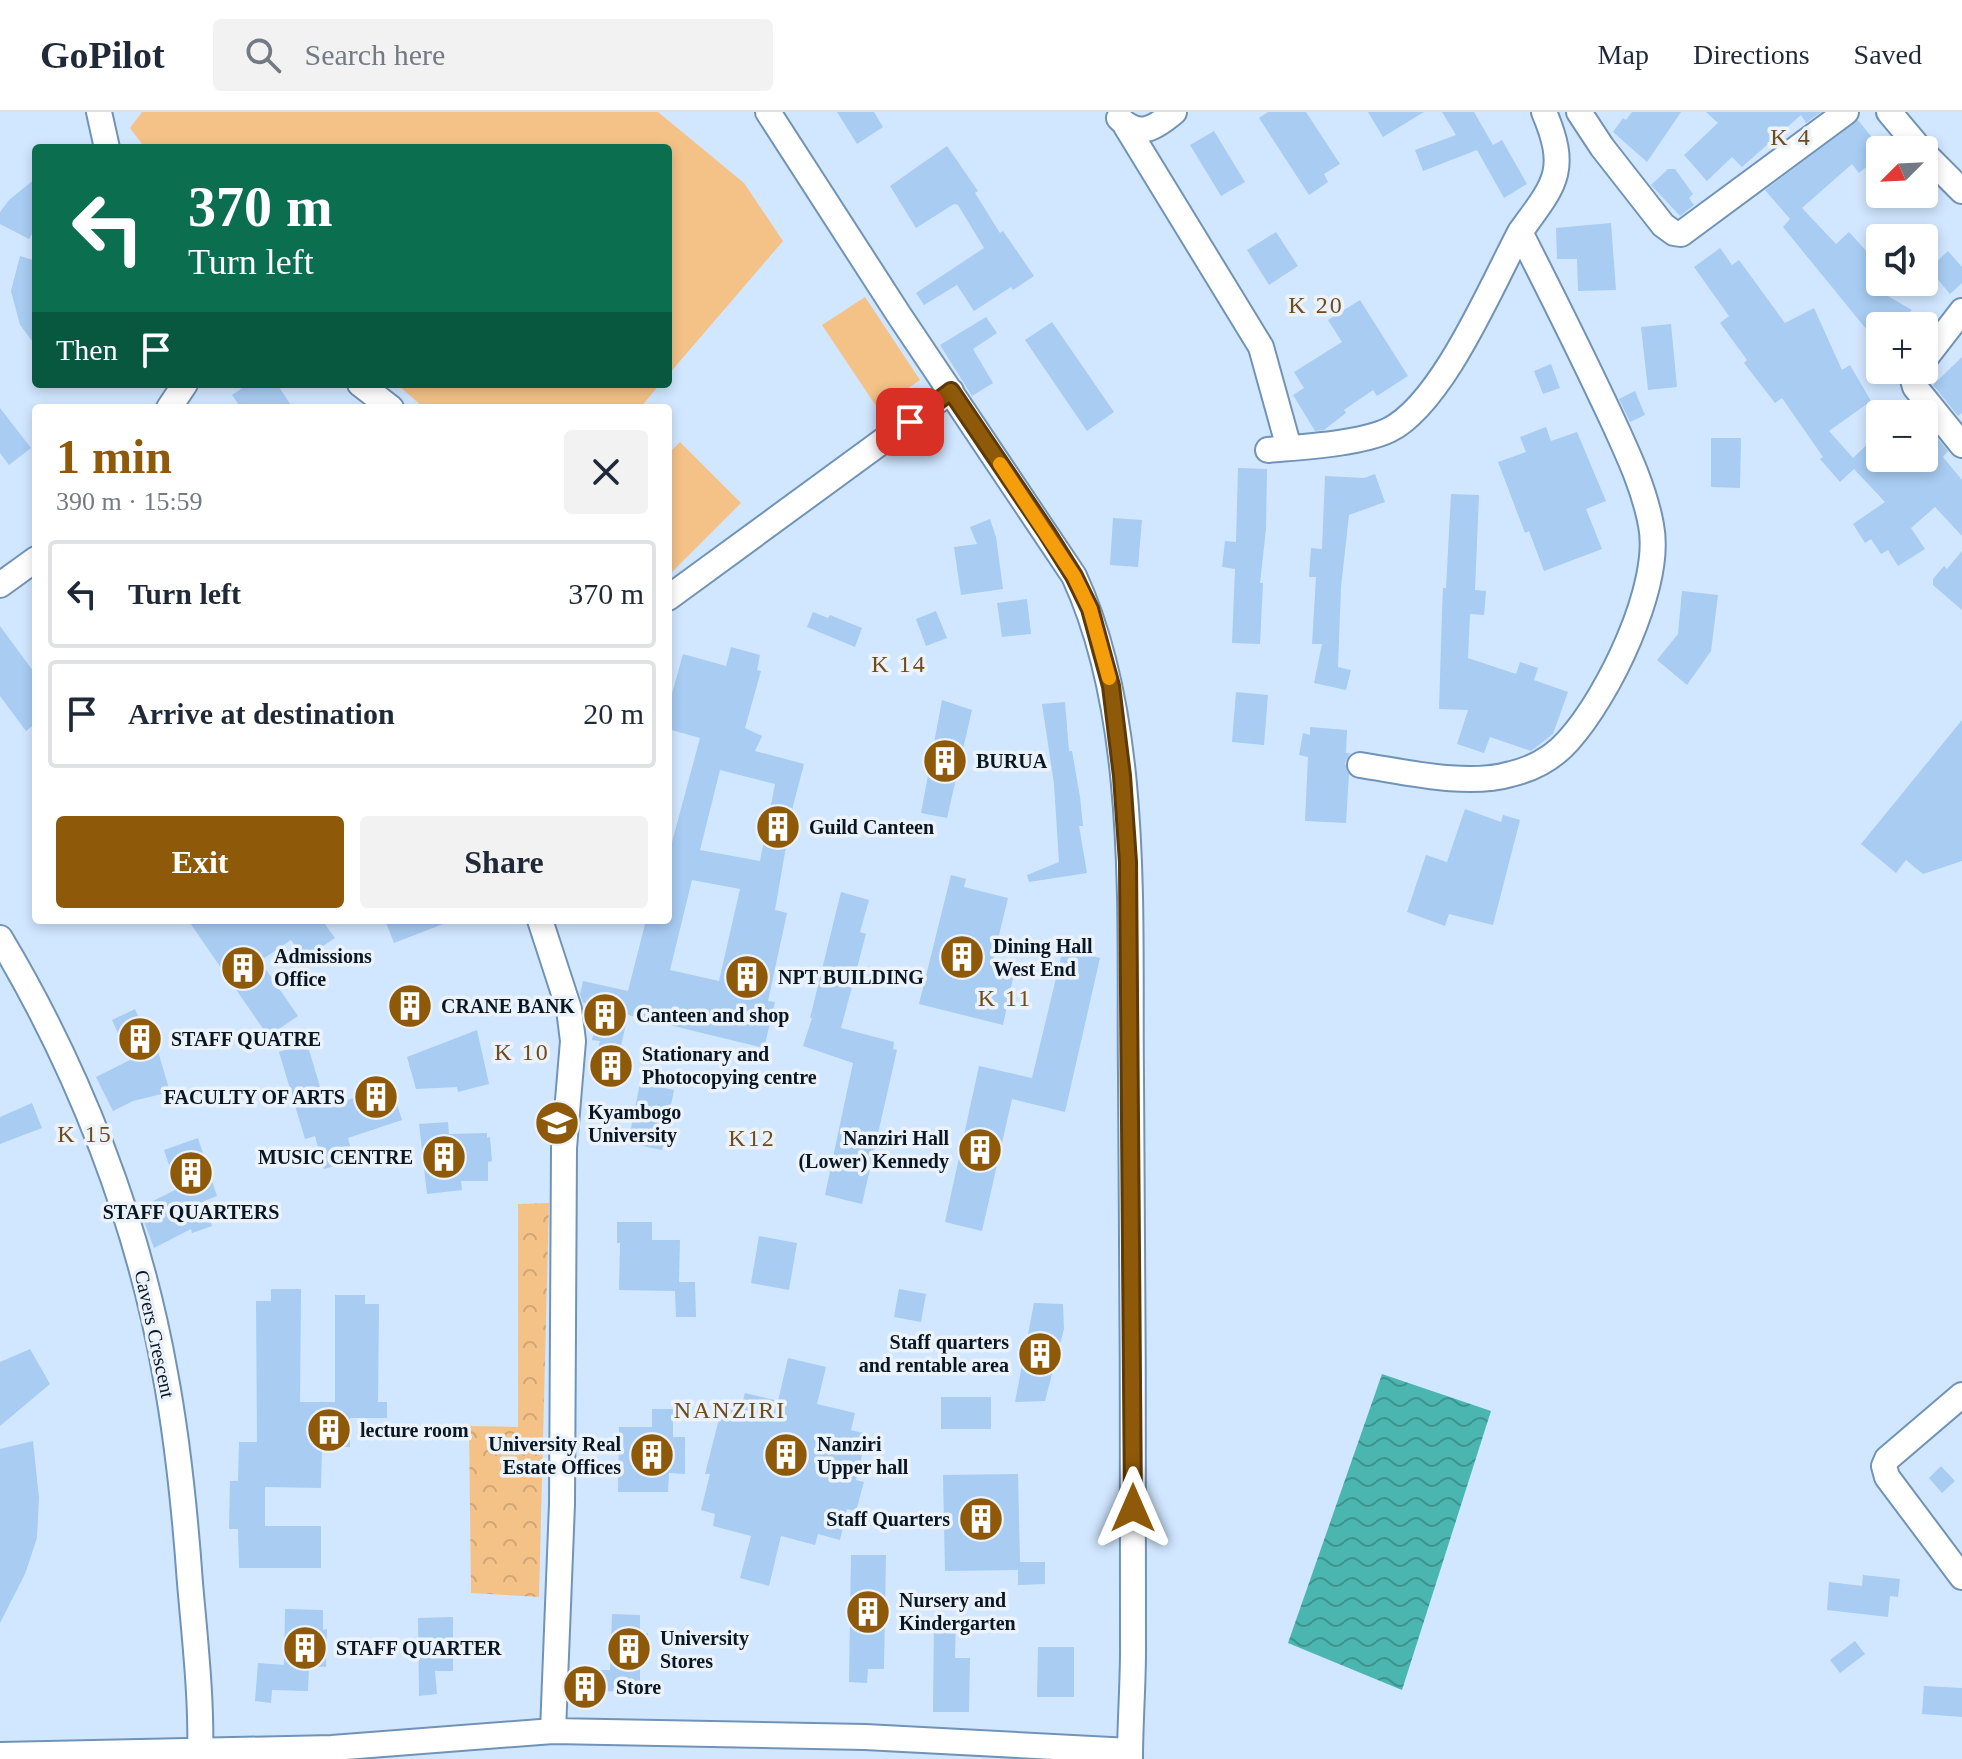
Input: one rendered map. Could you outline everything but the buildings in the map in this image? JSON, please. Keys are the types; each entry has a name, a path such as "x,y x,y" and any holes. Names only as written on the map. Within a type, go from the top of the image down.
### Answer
{"street":[{"path":"99,112 106,144"},
{"path":"0,1755 200,1754 332,1748 553,1731 865,1737 1130,1755 1133,1450 1129,919 1122,776 1111,686 1090,609 1074,576 768,112"},
{"path":"1118,118 1142,132 1154,128 1174,112"},
{"path":"1118,118 1261,347 1278,449 1357,441 1390,430 1421,404 1447,371 1520,232 1555,179 1559,160 1544,112"},
{"path":"1579,112 1602,147 1663,225 1681,234 1846,112"},
{"path":"1889,112 1910,136"},
{"path":"1938,166 1962,191"},
{"path":"1360,765 1440,777 1479,778 1510,775 1547,760 1568,741 1601,693 1629,639 1643,600 1653,552 1652,529 1645,500 1586,362 1520,232"},
{"path":"1938,342 1962,311"},
{"path":"1914,384 1962,445"},
{"path":"365,388 386,404"},
{"path":"672,595 951,391"},
{"path":"0,585 32,562"},
{"path":"541,924 569,1009 573,1041 564,1148 562,1504 553,1731"},
{"name":"Cavers Crescent","path":"0,938 74,1082 98,1139 144,1278 165,1371 183,1489 200,1754"},
{"path":"1962,1395 1887,1459 1884,1466 1887,1477 1962,1577"}],"green space":[{"path":"142,112 658,112 744,183 783,241 672,370 672,144 142,144 130,128"},
{"path":"865,297 920,380 878,409 822,325"},
{"path":"402,388 657,388 643,404 420,404"},
{"path":"680,442 741,503 672,572 672,450"},
{"path":"549,1203 539,1597 471,1593 469,1426 518,1427 518,1204"}],"water":[{"path":"1382,1374 1491,1411 1402,1690 1288,1643"}],"slow traffic":[{"path":"1000,464 1074,576 1090,609 1109,678"}],"place":[{"name":"BURUA","path":"945,761"},
{"name":"Guild Canteen","path":"778,827"},
{"name":"Dining Hall West End","path":"962,957"},
{"name":"Admissions Office","path":"243,968"},
{"name":"NPT BUILDING","path":"747,977"},
{"name":"CRANE BANK","path":"410,1006"},
{"name":"Canteen and shop","path":"605,1015"},
{"name":"STAFF QUATRE","path":"140,1039"},
{"name":"Stationary and Photocopying centre","path":"611,1066"},
{"name":"FACULTY OF ARTS","path":"376,1097"},
{"name":"Kyambogo University","path":"557,1123"},
{"name":"Nanziri Hall (Lower) Kennedy","path":"980,1150"},
{"name":"MUSIC CENTRE","path":"444,1157"},
{"name":"STAFF QUARTERS","path":"191,1173"},
{"name":"Staff quarters and rentable area","path":"1040,1354"},
{"name":"lecture room","path":"329,1430"},
{"name":"University Real Estate Offices","path":"652,1455"},
{"name":"Nanziri Upper hall","path":"786,1455"},
{"name":"Staff Quarters","path":"981,1519"},
{"name":"Nursery and Kindergarten","path":"868,1612"},
{"name":"STAFF QUARTER","path":"305,1648"},
{"name":"University Stores","path":"629,1649"},
{"name":"Store","path":"585,1687"}],"district":[{"name":"K 4","path":"1791,137"},
{"name":"K 20","path":"1316,305"},
{"name":"K 14","path":"899,664"},
{"name":"K 11","path":"1005,998"},
{"name":"K 10","path":"522,1052"},
{"name":"K 15","path":"85,1134"},
{"name":"K12","path":"752,1138"},
{"name":"NANZIRI","path":"730,1410"}],"route":[{"path":"910,422 951,391 1074,576 1090,609 1111,686 1128,862 1133,1508"}]}
